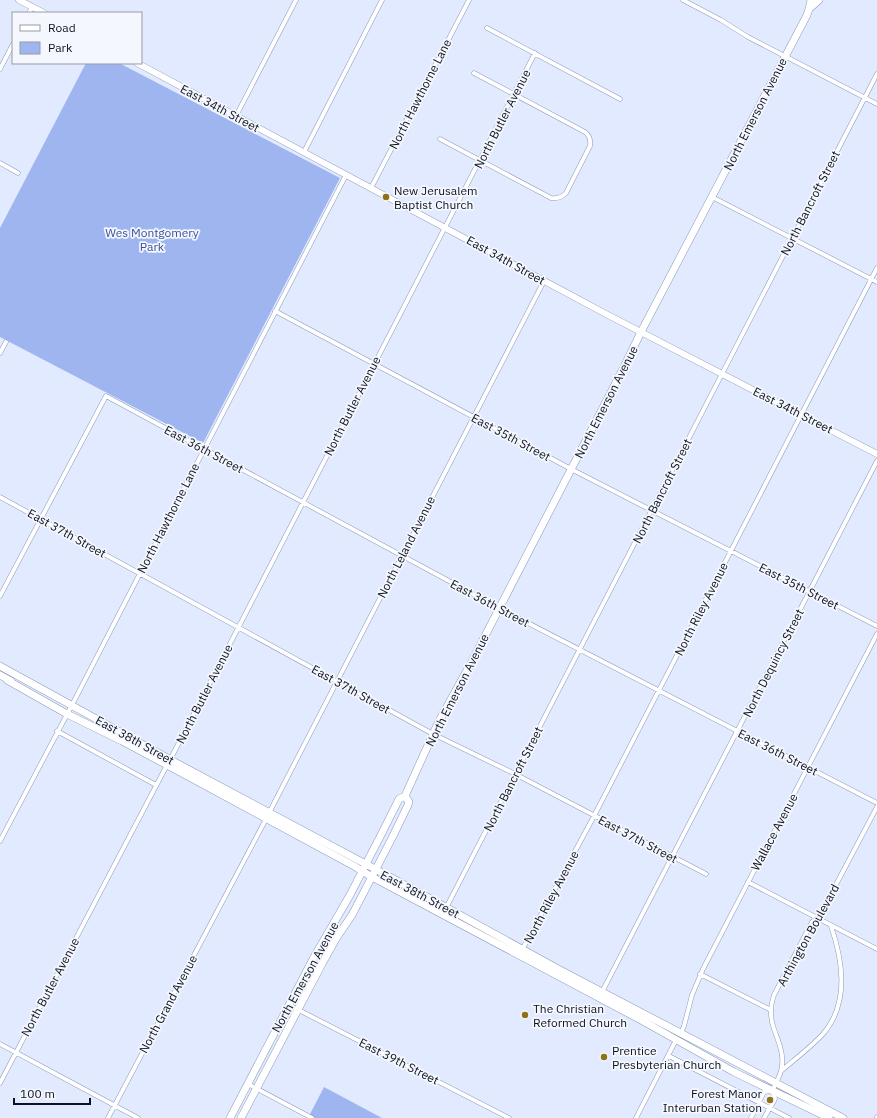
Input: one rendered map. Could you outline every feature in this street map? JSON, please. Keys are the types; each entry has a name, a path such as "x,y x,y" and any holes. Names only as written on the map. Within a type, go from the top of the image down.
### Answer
{"main road":[{"path":"19,0 42,12"},
{"name":"North Emerson Avenue","path":"810,9 811,0"},
{"name":"North Emerson Avenue","path":"230,1118 320,947 364,868 398,799 405,796 434,734 784,56 810,9 819,0"},
{"name":"East 34th Street","path":"139,64 544,281 877,454"},
{"name":"East 38th Street","path":"0,666 72,705 169,762 267,816 318,838 364,868 372,877 566,979 740,1075 760,1085 773,1088 843,1118"},
{"name":"East 38th Street","path":"0,675 66,714 169,762"},
{"name":"North Emerson Avenue","path":"241,1118 327,953 352,915 376,870 408,805 409,802 405,796"},
{"name":"East 38th Street","path":"364,868 376,870 420,893 522,950 680,1034 773,1088 829,1118"}],"street":[{"path":"236,116 296,0"},
{"path":"304,152 382,0"},
{"name":"North Hawthorne Lane","path":"371,188 469,0"},
{"path":"683,0 721,20 748,37 877,104"},
{"path":"30,12 32,7"},
{"path":"488,28 620,98"},
{"path":"0,69 12,46"},
{"name":"North Butler Avenue","path":"0,1083 169,762 535,53"},
{"path":"440,139 551,198 558,198 566,193 589,148 590,140 585,132 474,73"},
{"name":"North Bancroft Street","path":"446,908 877,74"},
{"path":"0,164 18,173"},
{"name":"North Hawthorne Lane","path":"0,841 346,175"},
{"path":"712,197 877,282"},
{"name":"North Riley Avenue","path":"522,950 594,816 877,268"},
{"name":"North Leland Avenue","path":"228,889 544,281"},
{"name":"East 35th Street","path":"275,311 571,469 877,626"},
{"path":"0,353 6,342"},
{"name":"East 36th Street","path":"41,519 106,396 499,608 877,803"},
{"name":"North Dequincy Street","path":"602,992 877,461"},
{"name":"East 37th Street","path":"0,497 434,734 515,774 706,874"},
{"path":"0,596 41,519"},
{"name":"Wallace Avenue","path":"680,1034 684,1026 692,995 700,974 877,634"},
{"path":"57,731 156,785"},
{"name":"Arthington Boulevard","path":"764,1118 775,1098 773,1088 781,1071 782,1053 772,1024 772,1000 812,922 820,915 877,807"},
{"path":"748,882 877,949"},
{"name":"North Grand Avenue","path":"108,1118 228,889"},
{"path":"781,1071 823,1034 833,1018 838,1004 841,981 840,962 838,946 831,926"},
{"path":"700,974 771,1010"},
{"name":"East 39th Street","path":"289,1005 510,1118"},
{"path":"636,1118 676,1040"},
{"path":"0,1044 138,1118"},
{"path":"669,1056 789,1118"},
{"path":"248,1084 312,1118"},
{"path":"751,1118 764,1092 773,1088"}],"green space":[{"name":"Wes Montgomery Park","path":"85,64 121,64 340,178 203,443 0,337 0,228"},
{"path":"324,1087 382,1118 308,1118"}],"place":[{"name":"New Jerusalem Baptist Church","path":"386,197"},
{"name":"The Christian Reformed Church","path":"525,1015"},
{"name":"Prentice Presbyterian Church","path":"604,1057"},
{"name":"Forest Manor Interurban Station","path":"770,1100"}]}
